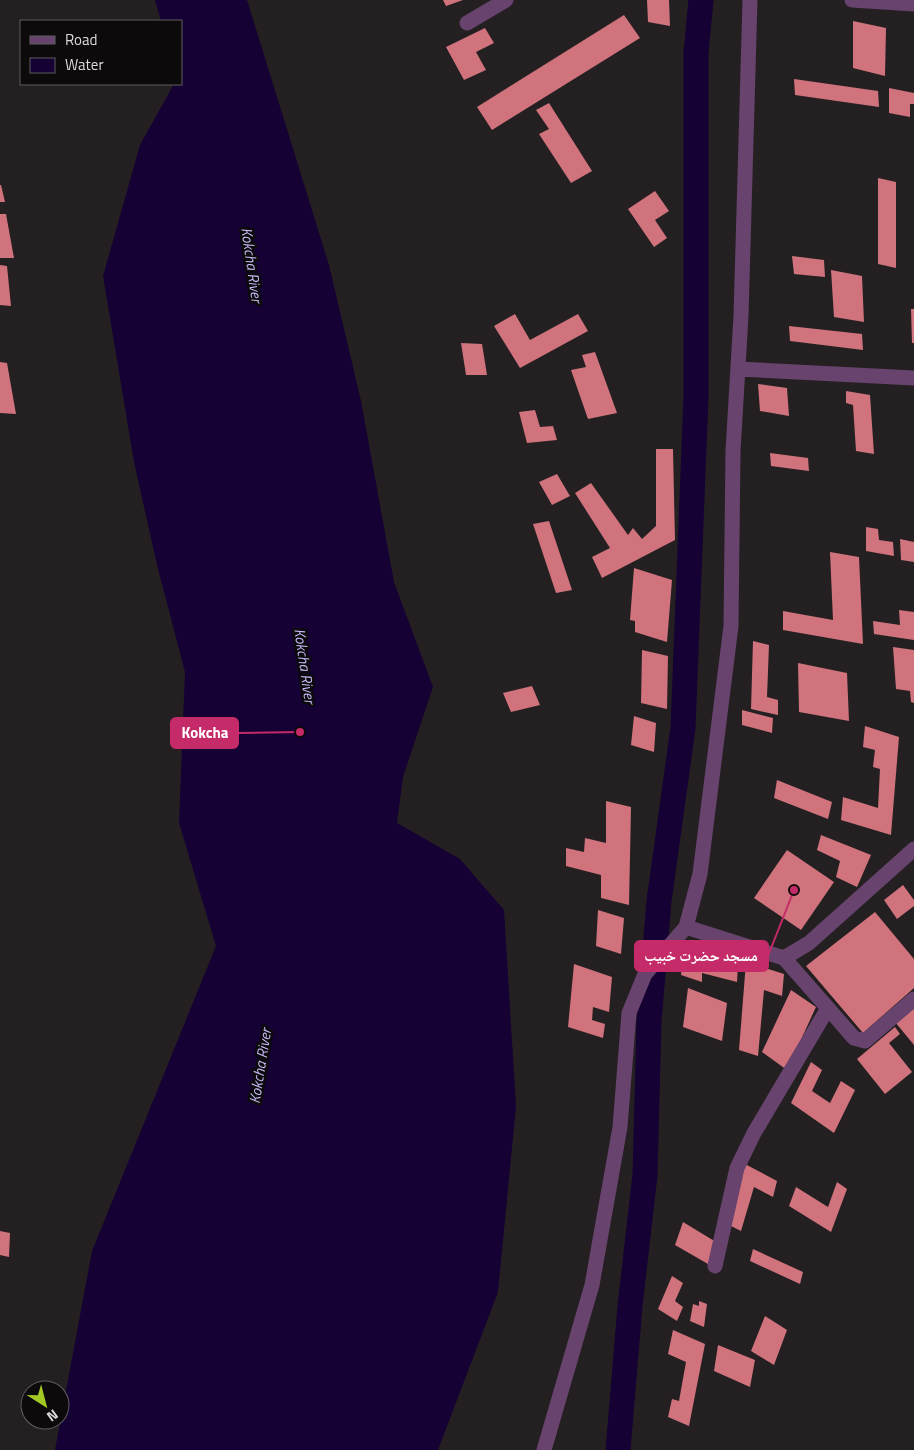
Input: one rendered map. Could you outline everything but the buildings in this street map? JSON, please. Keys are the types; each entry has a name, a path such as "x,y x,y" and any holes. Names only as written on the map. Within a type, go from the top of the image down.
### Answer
{"street":[{"path":"467,23 506,0"},
{"path":"544,1450 592,1284 620,1127 629,1013 645,974 686,927 700,874 731,626 734,451 741,316 750,0"},
{"path":"852,0 914,4"},
{"path":"738,369 914,378"},
{"path":"784,958 808,943 914,849"},
{"path":"686,927 784,958 854,1038 865,1041 914,999"},
{"path":"715,1266 738,1168 754,1133 828,1008"}],"water":[{"name":"Kokcha River","path":"155,0 247,0 329,265 361,401 394,582 433,687 403,777 397,823 460,859 504,910 516,1106 498,1292 438,1450 55,1450 59,1430 70,1430 70,1380 68,1380 92,1251 216,946 179,823 185,672 157,565 134,462 103,276 140,145 173,85 182,85 182,20 161,20"}],"waterway":[{"path":"618,1450 630,1306 645,1175 649,1022 659,901 683,728 696,396 696,53 701,0"}],"place":[{"name":"Kokcha","path":"300,732"},
{"name":"مسجد حضرت خبیب","path":"794,890"}]}
